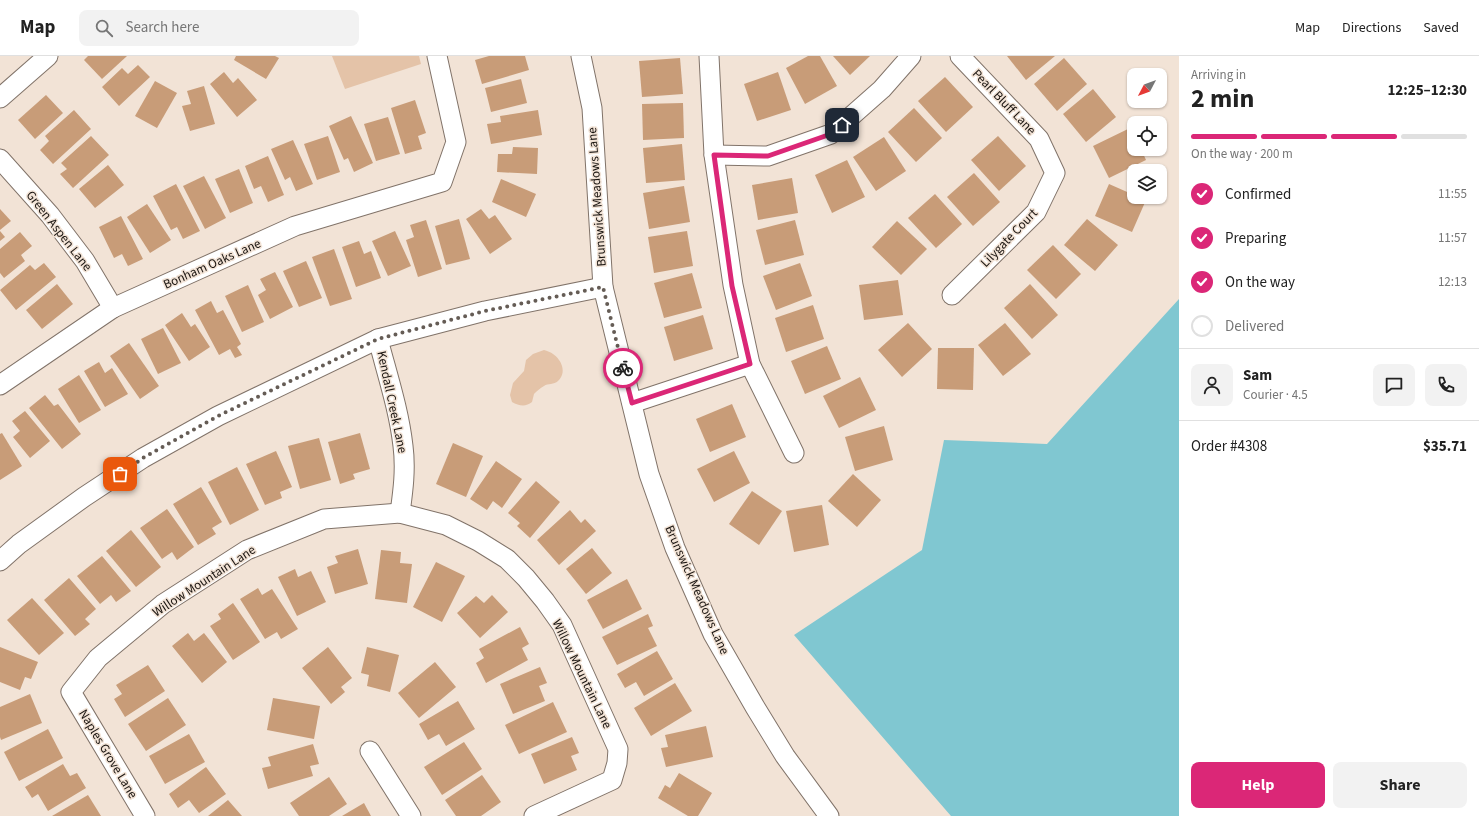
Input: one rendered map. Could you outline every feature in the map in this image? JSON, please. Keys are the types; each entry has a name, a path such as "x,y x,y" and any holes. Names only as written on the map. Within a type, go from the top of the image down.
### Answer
{"street":[{"path":"0,98 48,56"},
{"name":"Bonham Oaks Lane","path":"0,384 113,308 295,226 442,182 456,142 437,56"},
{"name":"Brunswick Meadows Lane","path":"582,56 592,108 603,287 649,474 675,548 713,634 785,756 829,816"},
{"path":"709,56 714,155 732,286 750,364 794,453"},
{"path":"714,155 768,156 831,134 882,89 911,56"},
{"name":"Pearl Bluff Lane","path":"960,56 1039,139 1055,173"},
{"name":"Green Aspen Lane","path":"0,159 50,216 80,255 113,308"},
{"name":"Lilygate Court","path":"952,295 1036,212 1055,173"},
{"path":"0,561 19,544 84,497 143,458 218,416 378,339 485,311 603,287"},
{"name":"Kendall Creek Lane","path":"378,339 397,413 403,446 405,483 400,513"},
{"path":"632,403 750,364"},
{"name":"Willow Mountain Lane","path":"71,692 98,658 163,604 247,550 324,519 400,513 446,525 478,541 507,559 526,578 545,601 562,626 618,748 617,763 612,780 534,816"},
{"name":"Naples Grove Lane","path":"71,692 145,816"},
{"path":"370,751 411,816"}],"shaded area":[{"path":"332,56 419,56 421,64 345,89"},
{"path":"544,350 552,353 561,363 563,371 561,378 553,384 546,385 534,394 530,404 522,405 512,402 510,395 513,383 524,371 526,360 533,354"}],"water":[{"path":"1179,299 1179,816 951,816 794,635 922,550 944,440 1047,444"}],"building":[{"path":"88,56 127,56 102,79 84,60"},
{"path":"236,56 275,56 279,58 266,79 234,60"},
{"path":"489,56 525,56 529,70 482,84 475,60"},
{"path":"808,56 820,56 837,86 805,104 786,68"},
{"path":"833,56 870,56 850,75"},
{"path":"1007,56 1055,56 1026,80"},
{"path":"680,58 683,94 642,97 639,61"},
{"path":"1064,58 1087,84 1057,111 1034,84"},
{"path":"138,65 150,77 119,106 102,87 122,68 128,74"},
{"path":"224,72 233,83 238,78 257,100 237,117 210,84"},
{"path":"778,72 791,110 757,121 744,84"},
{"path":"945,77 973,107 946,132 918,101"},
{"path":"521,79 527,103 491,112 485,88"},
{"path":"155,81 177,93 157,128 135,116"},
{"path":"204,86 215,124 190,131 182,106 191,104 187,91"},
{"path":"1093,89 1116,117 1086,142 1063,114"},
{"path":"46,95 63,113 35,139 18,120"},
{"path":"415,100 426,133 418,136 422,149 405,154 391,108"},
{"path":"683,103 684,138 643,140 642,104"},
{"path":"914,108 942,138 916,162 888,132"},
{"path":"74,110 91,129 53,164 40,150 49,141 45,136"},
{"path":"538,110 542,135 491,144 487,124 501,122 500,116"},
{"path":"351,116 373,163 354,172 348,158 344,160 329,126"},
{"path":"388,117 400,154 376,161 364,124"},
{"path":"1127,129 1127,156 1144,156 1146,160 1138,164 1127,164 1127,169 1109,178 1093,146"},
{"path":"91,136 109,155 73,188 60,174 67,169 61,163"},
{"path":"328,136 340,172 317,180 304,144"},
{"path":"998,136 1026,166 999,191 971,160"},
{"path":"884,137 906,171 876,191 853,157"},
{"path":"293,140 313,184 296,191 290,177 285,180 271,149"},
{"path":"682,144 685,180 646,183 643,148"},
{"path":"513,147 538,148 537,174 497,172 498,154 512,154"},
{"path":"268,156 284,195 268,202 261,186 254,189 245,166"},
{"path":"847,160 865,197 832,213 815,175"},
{"path":"108,165 124,185 95,208 79,189"},
{"path":"239,169 253,203 230,213 215,179"},
{"path":"974,173 1000,202 973,226 947,197"},
{"path":"204,176 226,218 205,229 183,186"},
{"path":"792,178 798,213 758,220 752,185"},
{"path":"501,179 536,194 526,217 492,202"},
{"path":"176,184 200,231 183,239 177,227 171,230 153,196"},
{"path":"1109,184 1127,192 1127,204 1144,204 1132,232 1095,216"},
{"path":"684,186 690,222 649,229 643,193"},
{"path":"935,194 962,224 936,248 908,218"},
{"path":"147,204 171,240 150,253 127,217"},
{"path":"0,209 11,221 0,230"},
{"path":"481,209 489,219 495,215 512,239 490,254 466,219"},
{"path":"121,216 143,259 128,266 122,254 114,258 99,227"},
{"path":"459,219 470,259 446,265 435,226"},
{"path":"1087,219 1118,245 1095,271 1064,245"},
{"path":"426,220 442,269 418,277 406,240 414,237 410,225"},
{"path":"795,220 804,255 765,265 756,230"},
{"path":"897,221 927,249 901,275 872,247"},
{"path":"0,231 5,237 0,241"},
{"path":"395,231 411,266 388,276 372,241"},
{"path":"687,231 693,266 654,273 648,237"},
{"path":"20,232 32,246 21,255 25,261 4,278 0,273 0,249"},
{"path":"359,241 364,254 371,251 381,278 356,287 342,247"},
{"path":"1053,245 1081,274 1056,299 1027,270"},
{"path":"334,249 352,299 330,306 312,257"},
{"path":"306,261 322,298 299,307 283,271"},
{"path":"44,263 56,277 16,310 0,290 30,265 35,270"},
{"path":"800,263 812,296 776,310 763,276"},
{"path":"275,272 293,307 270,319 258,295 266,290 260,279"},
{"path":"692,273 702,308 664,318 654,283"},
{"path":"898,280 903,315 864,320 859,285"},
{"path":"57,284 73,304 42,329 26,310"},
{"path":"1030,284 1058,315 1032,339 1004,308"},
{"path":"248,285 264,322 242,332 225,296"},
{"path":"211,301 217,313 223,310 241,344 237,347 242,355 235,358 230,349 219,355 195,310"},
{"path":"813,305 824,339 786,352 775,318"},
{"path":"182,313 191,327 195,324 210,347 189,361 165,325"},
{"path":"703,315 713,349 674,361 664,327"},
{"path":"908,323 932,349 902,377 878,350"},
{"path":"1005,323 1031,354 1003,376 978,345"},
{"path":"163,328 181,363 158,374 141,339"},
{"path":"129,343 159,386 140,399 110,356"},
{"path":"827,346 841,379 805,394 791,361"},
{"path":"938,348 974,348 973,390 937,389"},
{"path":"99,362 105,373 112,368 128,394 105,407 84,371"},
{"path":"79,375 101,410 79,423 58,389"},
{"path":"860,377 876,410 839,428 823,396"},
{"path":"45,395 54,406 58,404 81,434 62,449 29,408"},
{"path":"732,404 746,437 710,452 696,419"},
{"path":"25,411 50,441 30,458 13,437 20,431 12,421"},
{"path":"884,426 893,460 855,471 845,437"},
{"path":"2,433 22,466 0,480 0,434"},
{"path":"360,433 370,469 353,474 355,479 340,484 328,442"},
{"path":"319,438 331,480 300,489 288,446"},
{"path":"453,443 483,456 466,497 436,484"},
{"path":"276,451 292,487 280,492 282,498 265,505 246,464"},
{"path":"734,451 750,483 714,502 697,469"},
{"path":"496,461 522,479 502,508 493,501 487,510 470,499"},
{"path":"237,467 259,510 230,525 208,482"},
{"path":"853,474 881,500 857,527 828,501"},
{"path":"536,481 560,502 530,538 517,526 520,523 508,513"},
{"path":"201,487 222,522 212,528 216,534 198,545 173,504"},
{"path":"752,491 782,511 759,545 729,524"},
{"path":"822,505 829,545 794,552 786,511"},
{"path":"167,509 194,547 177,560 172,552 162,559 140,528"},
{"path":"570,510 581,523 585,519 596,531 559,565 537,540"},
{"path":"131,530 161,567 136,587 106,551"},
{"path":"592,548 612,573 586,594 566,569"},
{"path":"358,549 368,584 335,594 327,567 338,563 335,556"},
{"path":"381,550 401,552 400,563 412,564 407,603 375,599"},
{"path":"102,556 131,591 116,602 111,595 100,604 77,576"},
{"path":"436,562 465,576 442,622 413,607"},
{"path":"295,569 298,577 311,571 326,602 297,616 278,577"},
{"path":"69,578 96,609 85,619 90,624 75,636 44,600"},
{"path":"627,579 642,609 603,629 587,600"},
{"path":"258,588 262,595 272,589 298,629 281,639 277,632 265,639 240,599"},
{"path":"492,595 508,612 480,638 457,613 476,596 484,603"},
{"path":"32,598 64,633 39,655 7,620"},
{"path":"233,603 260,642 233,660 210,626 221,619 218,614"},
{"path":"648,614 653,626 648,628 657,646 617,665 602,637"},
{"path":"520,627 529,644 522,648 528,660 486,683 476,663 484,658 479,649"},
{"path":"188,633 194,641 204,633 227,662 202,683 172,646"},
{"path":"0,647 38,662 31,679 25,677 20,690 0,682"},
{"path":"328,647 352,678 341,687 345,692 331,704 302,668"},
{"path":"367,647 399,655 390,692 367,686 369,675 361,673"},
{"path":"657,651 673,679 644,696 636,682 625,688 617,674"},
{"path":"435,662 456,687 419,718 398,693"},
{"path":"148,665 165,691 125,717 114,699 122,694 116,685"},
{"path":"540,667 547,683 539,686 545,701 513,714 500,684"},
{"path":"675,683 692,711 651,736 634,708"},
{"path":"30,694 42,723 1,740 0,707"},
{"path":"168,698 186,725 146,751 128,724"},
{"path":"273,698 320,706 314,739 267,730"},
{"path":"458,701 475,729 446,746 439,734 428,740 419,724"},
{"path":"553,702 567,732 519,754 505,725"},
{"path":"706,726 713,757 666,767 661,748 668,747 665,735"},
{"path":"48,729 63,758 19,781 4,752"},
{"path":"189,734 205,762 165,784 149,756"},
{"path":"572,737 579,753 571,756 577,770 544,784 531,754"},
{"path":"464,742 482,769 442,795 424,767"},
{"path":"313,744 319,764 310,766 313,776 268,789 262,768 271,766 268,757"},
{"path":"63,764 70,776 77,773 86,788 48,811 38,794 32,798 25,787"},
{"path":"206,767 226,794 199,813 189,800 178,808 169,794"},
{"path":"679,773 712,793 698,816 688,816 658,798 665,785 670,788"},
{"path":"482,775 501,802 481,816 456,816 445,800"},
{"path":"329,777 347,804 329,816 299,816 290,803"},
{"path":"88,795 101,816 52,816"},
{"path":"228,800 242,816 208,816"},
{"path":"364,803 371,816 342,816"}],"way so far":[{"path":"120,474 143,458 218,416 378,339 485,311 603,287 623,368"}],"route":[{"path":"623,368 632,403 750,364 732,286 714,155 768,156 831,134 842,125"}]}
